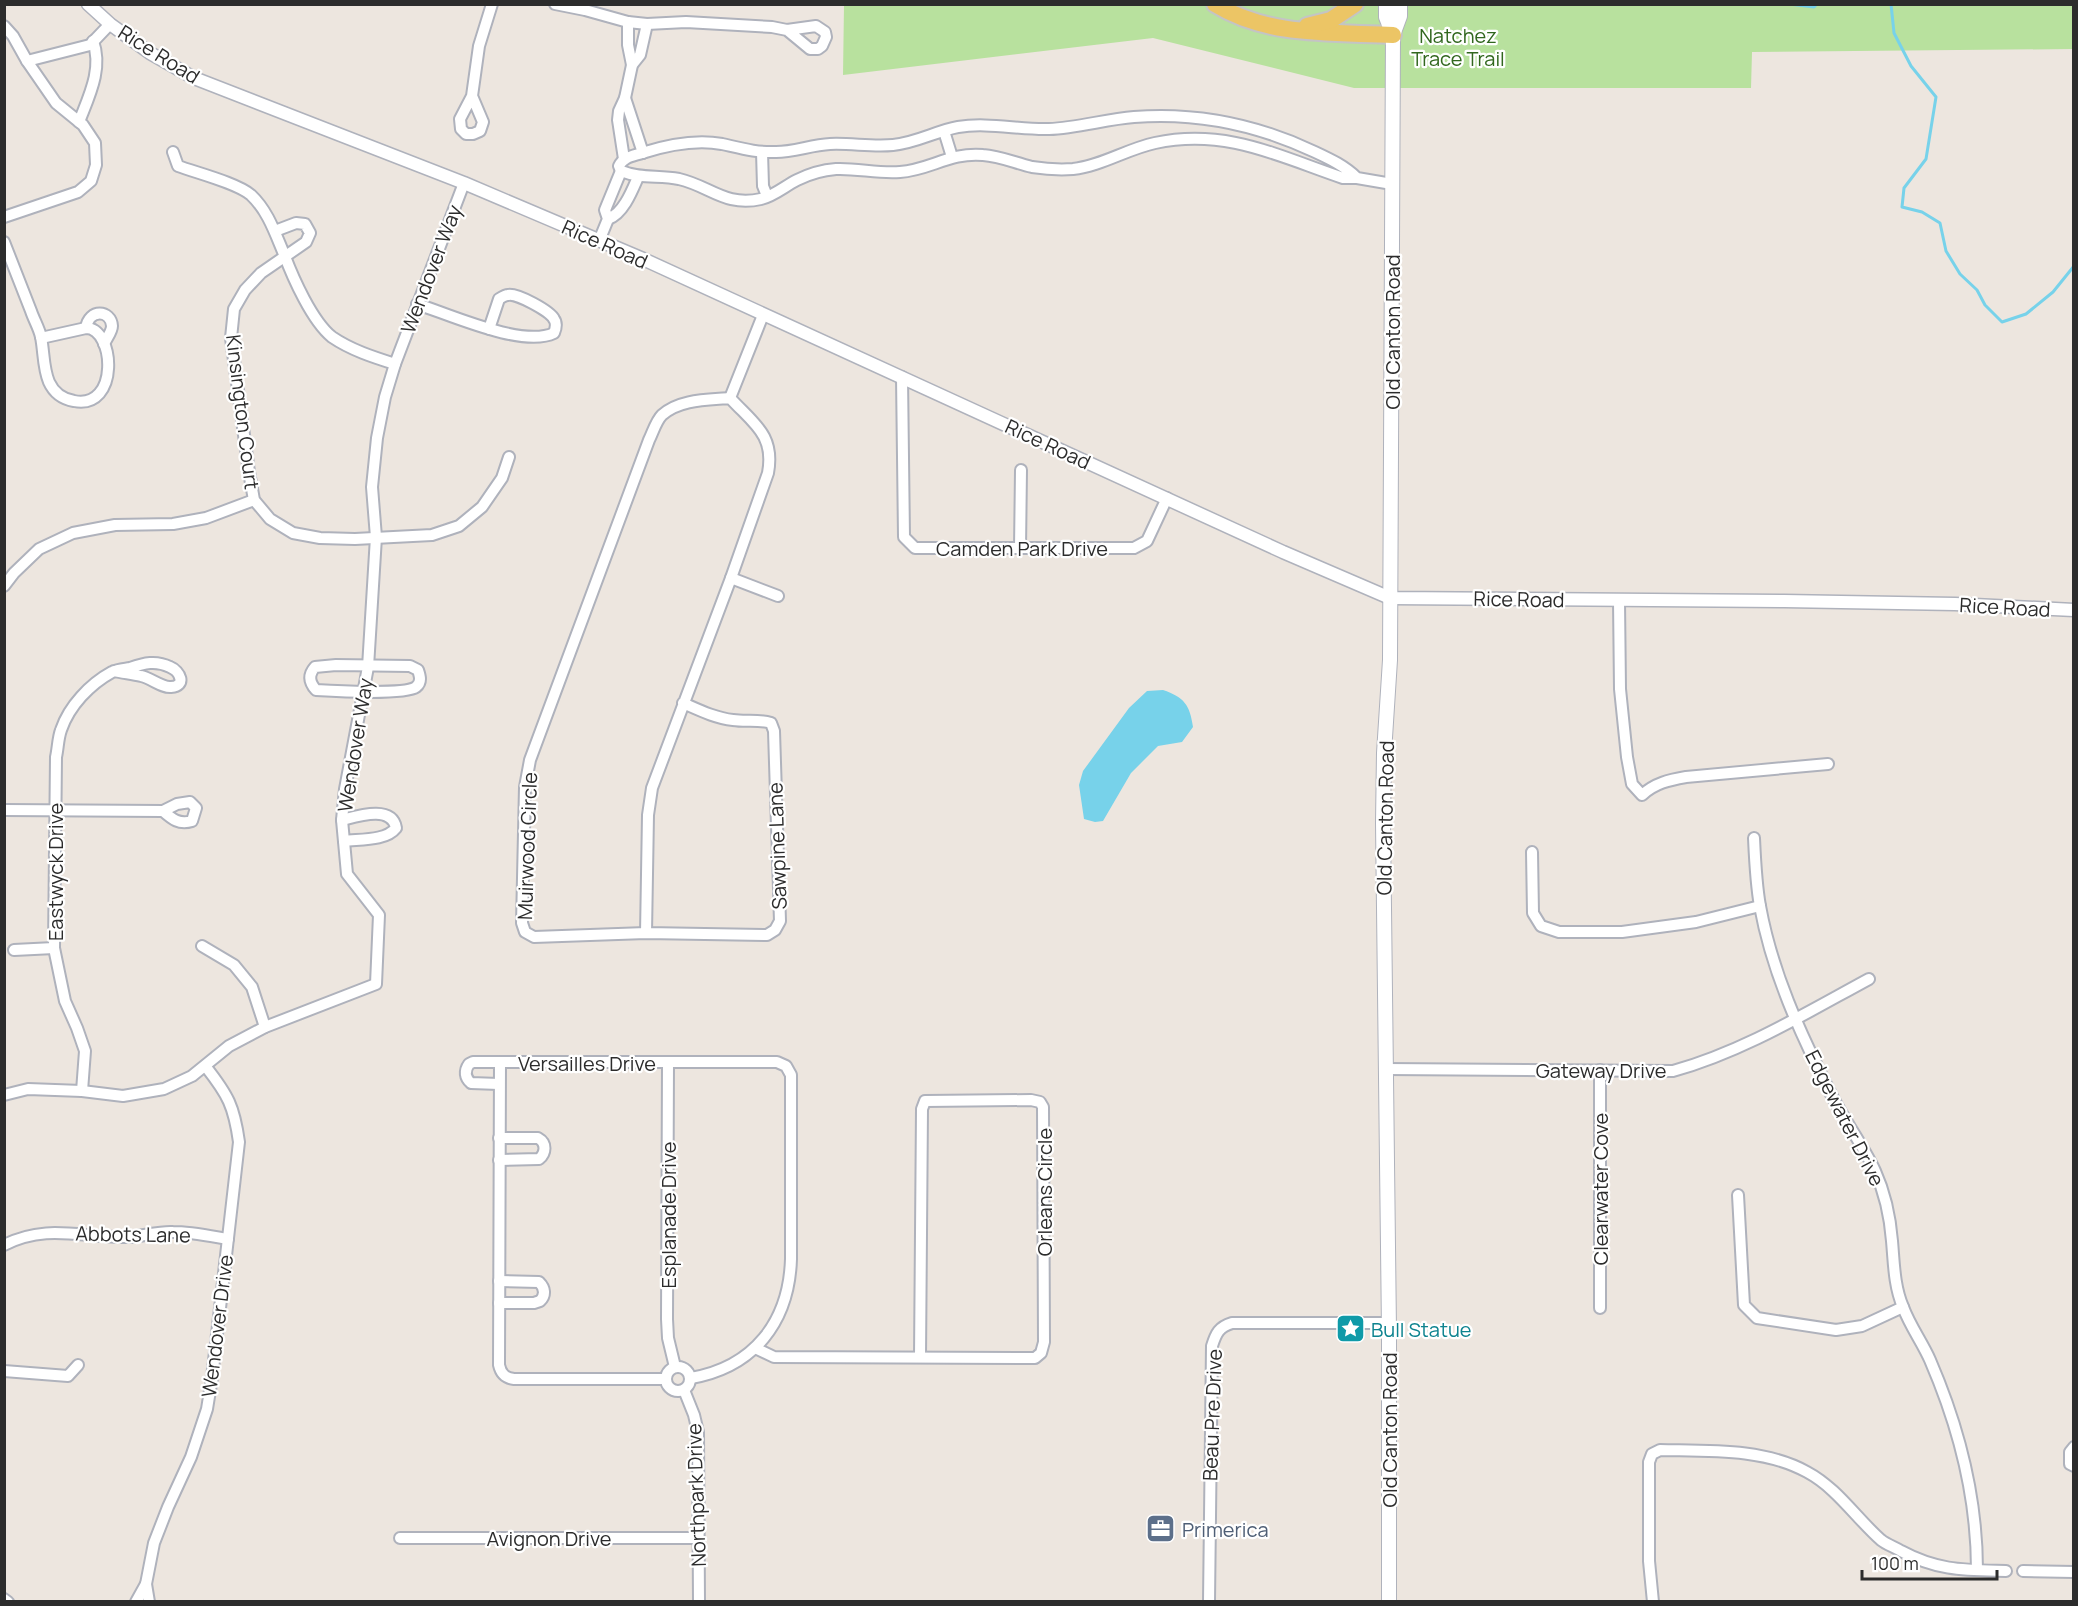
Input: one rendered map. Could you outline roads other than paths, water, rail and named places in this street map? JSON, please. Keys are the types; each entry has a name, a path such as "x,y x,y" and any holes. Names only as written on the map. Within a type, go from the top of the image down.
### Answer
{"main road":[{"path":"1215,4 1244,19 1285,30 1393,35"},
{"path":"1285,30 1331,20 1355,4"},
{"name":"Old Canton Road","path":"1386,4 1386,18 1393,35"},
{"name":"Old Canton Road","path":"1389,1602 1389,1323 1384,1069 1383,823 1384,753 1390,660 1393,35 1400,16 1400,4"}],"street":[{"path":"472,96 479,46 492,4"},
{"path":"555,4 628,22 757,24 787,30"},
{"name":"Rice Road","path":"95,7 110,24 150,53 194,78 464,183 599,240 1390,598 1943,604 2073,610"},
{"path":"624,159 618,120 632,64 628,45 628,22"},
{"path":"27,61 90,45 110,24"},
{"path":"632,64 640,55 647,24"},
{"path":"4,26 13,36 56,103 79,122 95,144 96,165 91,181 78,192 4,217"},
{"path":"79,122 93,87 97,52 93,41"},
{"path":"625,98 643,153"},
{"path":"599,240 608,219 605,210 621,171 620,163 624,159 643,153 695,142 721,144 743,150 789,152 829,144 892,146 956,127 983,125 1035,129 1066,128 1113,119 1159,115 1208,118 1276,135 1347,168 1357,178"},
{"path":"1206,139 1208,118"},
{"path":"944,131 952,157"},
{"path":"1271,151 1276,135"},
{"path":"621,171 638,177 676,179 692,183 717,195 737,200 749,200 767,196 798,179 823,171 850,169 901,172 969,154 985,154 1031,167 1075,169 1153,144 1185,139 1206,139 1271,151 1343,178 1392,184"},
{"path":"173,152 178,166 248,193 263,208 309,309 331,336 365,355 395,364"},
{"path":"762,152 763,186 767,196"},
{"path":"608,219 615,216 632,191 638,177"},
{"name":"Wendover Way","path":"4,1095 28,1089 82,1091 123,1096 164,1089 192,1076 229,1046 265,1027 376,984 379,915 347,874 342,820 345,789 368,666 376,537 372,488 377,438 385,397 395,364 464,183"},
{"name":"Kinsington Court","path":"275,231 296,224 305,224 310,233 306,242 261,273 245,290 234,309 231,338 249,472 255,500 270,519 292,533 320,537 355,539 432,535 459,526 482,507 502,478 509,457"},
{"path":"4,242 41,338 43,361 50,383 58,396 74,401 86,401 96,396 104,388 109,364 104,344 97,331 86,328 41,338"},
{"path":"417,304 489,329 526,338 546,337 554,333 556,326 554,318 549,314 519,295 508,294 500,299 489,329"},
{"path":"86,328 92,315 107,316 111,329 104,344"},
{"path":"646,933 648,815 652,788 768,473 771,457 769,444 730,398 763,315"},
{"name":"Camden Park Drive","path":"902,377 904,537 915,548 1134,548 1147,541 1167,498"},
{"name":"Muirwood Circle","path":"646,933 534,937 525,932 522,923 525,787 530,760 538,738 649,440 661,416 675,406 689,402 730,398"},
{"path":"1020,548 1021,470"},
{"path":"4,586 39,549 73,533 114,525 173,524 206,518 255,500"},
{"path":"731,578 778,596"},
{"path":"1619,601 1620,689 1627,757 1632,784 1642,795 1651,786 1686,777 1828,764"},
{"name":"Eastwyck Drive","path":"82,1091 85,1051 78,1028 64,1001 54,948 56,757 61,730 73,707 93,685 114,671 138,664 156,663 175,669 180,672 182,678 180,684 168,687 143,676 114,671"},
{"path":"315,666 368,666 410,666 418,670 420,680 418,686 411,690 363,692 316,690 312,685 310,672 315,666"},
{"name":"Sawpine Lane","path":"646,933 767,935 775,930 780,921 774,731 771,723 713,716 683,704"},
{"path":"4,810 163,811"},
{"path":"342,820 371,814 384,814 396,824 393,833 383,837 344,841"},
{"name":"Edgewater Drive","path":"1754,838 1760,906 1777,970 1794,1020 1831,1094 1874,1169 1886,1198 1894,1274 1903,1307 1929,1358 1955,1424 1967,1473 1975,1521 1977,1570"},
{"path":"1532,852 1533,913 1541,926 1559,932 1622,932 1696,922 1760,906"},
{"path":"202,946 234,965 252,987 265,1027"},
{"path":"14,950 54,948"},
{"name":"Gateway Drive","path":"1384,1069 1673,1071 1706,1062 1794,1020 1869,979"},
{"path":"499,1084 471,1083 465,1073 469,1064 473,1062 500,1062"},
{"name":"Versailles Drive","path":"666,1379 507,1378 500,1371 500,1062 777,1062 786,1066 791,1075 790,1280 785,1302 775,1324 755,1348 722,1369 691,1378"},
{"name":"Esplanade Drive","path":"668,1063 667,1319 668,1338 675,1367"},
{"name":"Wendover Drive","path":"136,1602 146,1584 154,1543 191,1457 207,1409 212,1378 239,1142 236,1118 226,1094 206,1066"},
{"name":"Clearwater Cove","path":"1600,1070 1600,1308"},
{"name":"Orleans Circle","path":"755,1348 774,1356 1035,1358 1041,1353 1044,1342 1044,1318 1043,1107 1040,1102 1031,1100 925,1101 921,1109 921,1357"},
{"path":"499,1160 539,1159 543,1156 545,1147 538,1138 500,1138"},
{"path":"1738,1195 1744,1305 1757,1318 1836,1330 1862,1326 1903,1307"},
{"name":"Abbots Lane","path":"4,1245 19,1237 50,1231 124,1238 172,1232 228,1239"},
{"path":"499,1281 539,1282 544,1288 544,1293 540,1301 534,1303 499,1303"},
{"name":"Beau Pre Drive","path":"1209,1602 1212,1346 1221,1326 1232,1323 1389,1323"},
{"path":"4,1371 68,1376 78,1365"},
{"path":"675,1367 686,1369 691,1378 684,1390 677,1392 671,1389 666,1379 669,1370 675,1367"},
{"name":"Northpark Drive","path":"684,1390 699,1432 699,1602"},
{"path":"2073,1446 2070,1452 2070,1464 2073,1466"},
{"path":"1653,1602 1649,1561 1649,1462 1652,1454 1660,1450 1753,1454 1787,1463 1808,1472 1840,1498 1882,1541 1916,1560 1943,1568 2006,1571"},
{"name":"Avignon Drive","path":"400,1538 698,1538"},
{"path":"2023,1570 2073,1572"},
{"name":"Wendover Drive","path":"146,1584 149,1602"}],"water":[{"path":"1163,690 1185,703 1193,727 1182,742 1158,746 1131,773 1103,821 1095,822 1084,819 1079,785 1083,771 1129,708 1147,691"}],"waterway":[{"path":"1789,4 1814,7 1817,4"},
{"path":"1891,4 1894,33 1911,66 1936,97 1926,159 1904,188 1902,207 1922,212 1940,223 1946,251 1960,274 1977,290 1985,305 2002,322 2026,314 2053,292 2074,266"}],"place":[{"name":"Bull Statue","path":"1350,1329"},
{"name":"Primerica","path":"1161,1529"}],"park label":[{"name":"Natchez Trace Trail","path":"1458,46"}]}
